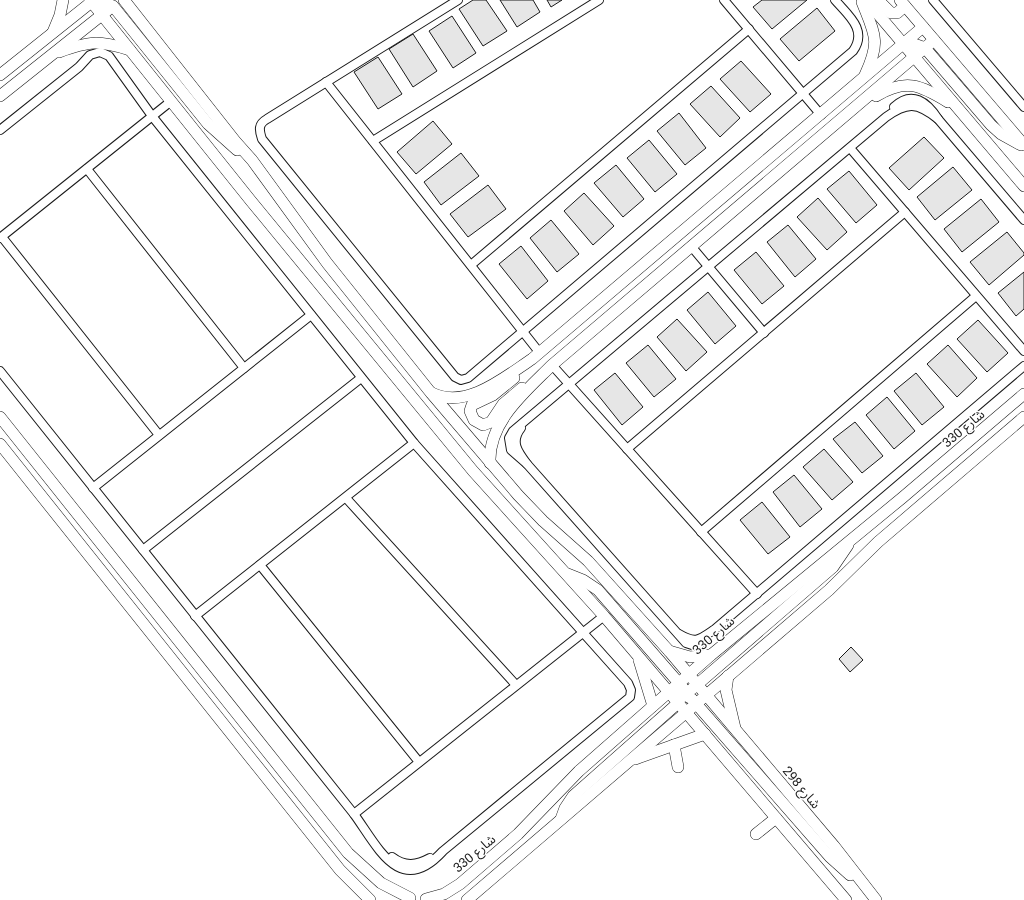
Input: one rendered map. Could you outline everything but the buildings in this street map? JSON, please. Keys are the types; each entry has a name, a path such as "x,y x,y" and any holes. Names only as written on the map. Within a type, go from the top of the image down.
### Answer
{"street":[{"path":"53,32 60,15 63,0"},
{"path":"458,0 263,121 259,128 262,139 455,378 461,380 468,378 853,51 858,43 859,35 857,26 835,0"},
{"path":"373,141 599,0"},
{"path":"724,0 821,115"},
{"path":"861,0 872,24 875,37 872,58 864,79"},
{"path":"866,0 1024,186"},
{"path":"878,0 891,13 897,13 903,3 1024,145"},
{"path":"933,0 1024,107"},
{"path":"92,1 170,102 473,471 566,573 669,692"},
{"path":"0,75 92,1 106,3 119,2"},
{"path":"0,96 119,2"},
{"path":"119,2 252,160 327,263 431,393 490,463 529,508 588,562 689,675 687,693"},
{"path":"431,393 445,398 452,398 473,393 501,379 536,355 864,79 923,27"},
{"path":"471,265 749,29"},
{"path":"490,463 491,445 499,426 522,396 552,365 934,40"},
{"path":"51,55 94,42 107,43 130,50"},
{"path":"904,45 914,44 925,48 991,125 1006,137 1024,145"},
{"path":"0,130 79,67 98,58 105,59 116,66 152,116 414,443 628,683 631,694 628,700 442,851 427,866 416,870 405,870 390,863 354,814 0,371"},
{"path":"326,82 523,331 536,355"},
{"path":"853,110 888,89 906,85 925,89 957,108"},
{"path":"159,435 1,238 170,102"},
{"path":"1024,220 938,119 923,108 910,105 897,109 525,422 517,433 515,444 517,451 527,464 686,643 695,646 709,637 715,629 1024,366"},
{"path":"850,148 1024,351"},
{"path":"87,169 244,368"},
{"path":"627,449 905,212"},
{"path":"691,246 764,333"},
{"path":"701,532 976,296"},
{"path":"93,488 311,315"},
{"path":"536,355 526,367 497,392 472,405 471,414 477,423 483,425 491,422 503,404 539,373 552,365"},
{"path":"552,365 757,594"},
{"path":"142,550 361,378"},
{"name":"شارع 330","path":"689,675 1024,394"},
{"path":"0,417 348,852 381,884 407,899 427,899"},
{"name":"شارع 330","path":"427,899 444,894 460,884 518,834 579,771 669,692 705,695 829,590 878,542 1024,417"},
{"path":"196,616 414,443"},
{"path":"0,444 340,870 370,900"},
{"path":"346,498 516,685"},
{"path":"561,820 567,803 576,792 687,693 833,567 852,538"},
{"path":"260,565 419,762"},
{"path":"566,573 583,580 598,590 830,857 865,887"},
{"path":"354,814 604,616"},
{"path":"669,651 690,657 711,655"},
{"path":"638,656 653,706"},
{"path":"728,676 726,690 736,731"},
{"name":"شارع 330","path":"467,900 686,712 687,693"},
{"name":"شارع 298","path":"705,695 834,846 876,900"},
{"path":"686,712 846,900"},
{"path":"629,761 705,734"},
{"path":"674,745 678,767"},
{"path":"756,834 776,818"}]}
